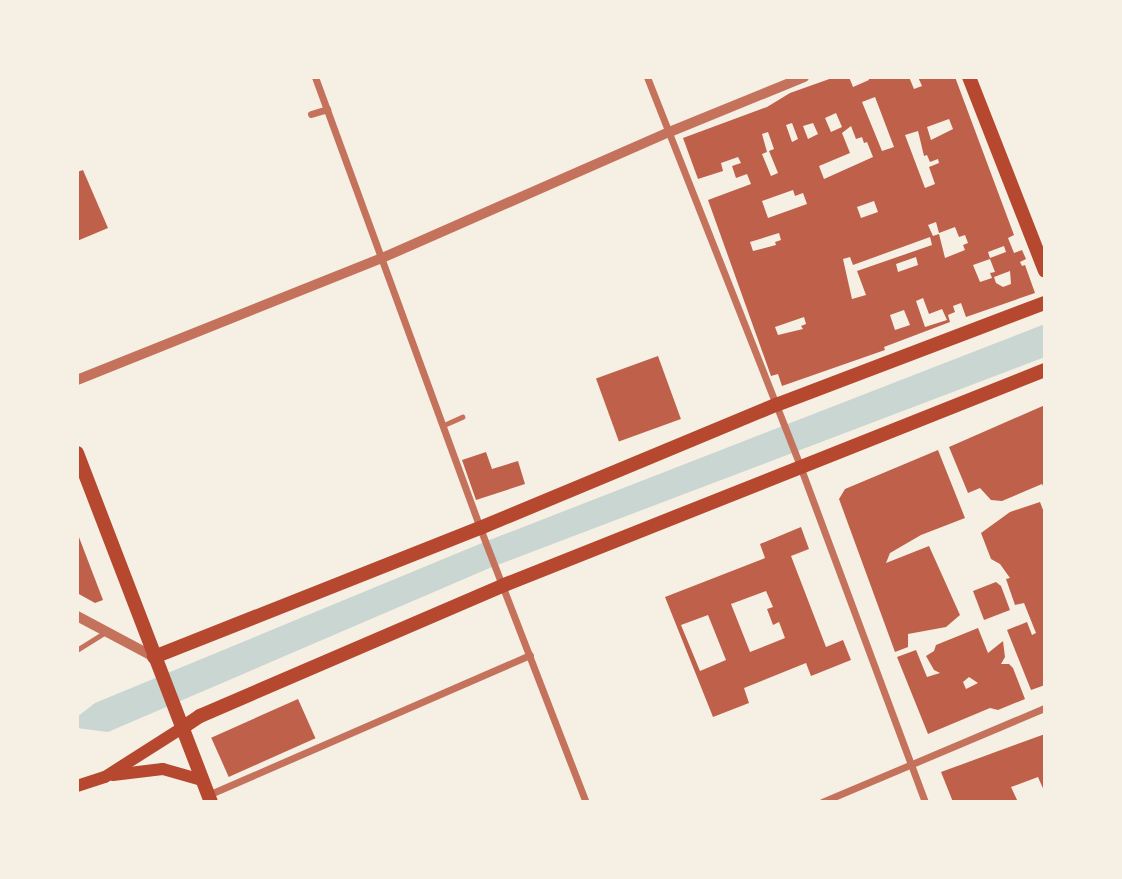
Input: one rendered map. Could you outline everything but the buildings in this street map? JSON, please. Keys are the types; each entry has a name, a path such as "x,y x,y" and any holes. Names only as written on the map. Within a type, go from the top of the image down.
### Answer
{"main road":[{"path":"969,77 1045,271"},
{"path":"154,657 776,405 1045,303"},
{"path":"105,777 200,716 504,585 1045,370"},
{"path":"77,453 209,798"},
{"path":"77,786 105,777 163,769 202,780"}],"street":[{"path":"315,77 480,527 586,802"},
{"path":"647,77 800,466 925,802"},
{"path":"77,380 382,258 667,133 804,77"},
{"path":"311,114 327,109"},
{"path":"77,616 154,657"},
{"path":"209,798 530,654"},
{"path":"822,802 1045,708"}],"lane":[{"path":"444,425 462,417"},
{"path":"77,650 107,632"}],"shaded area":[{"path":"1045,324 1045,357 492,567 108,732 77,728 77,717 95,703 482,543"}]}
